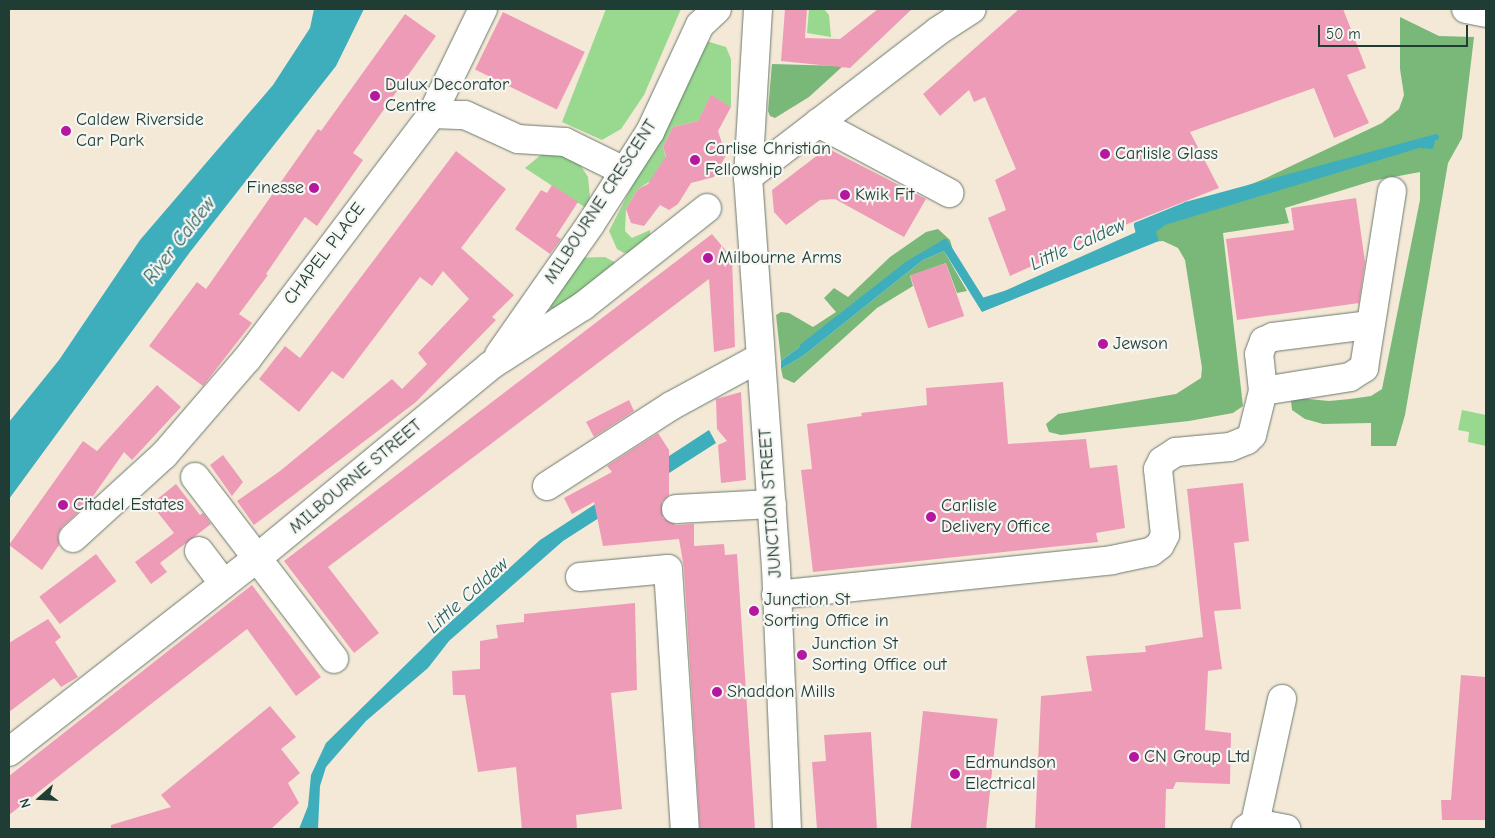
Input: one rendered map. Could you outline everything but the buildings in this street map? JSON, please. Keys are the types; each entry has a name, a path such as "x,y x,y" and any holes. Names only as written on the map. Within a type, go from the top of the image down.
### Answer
{"street":[{"name":"MILBOURNE CRESCENT","path":"490,366 590,225 650,132 700,25 717,9"},
{"name":"JUNCTION STREET","path":"758,9 748,176 772,504 787,829"},
{"path":"748,176 938,31 972,9"},
{"path":"1466,9 1486,13"},
{"name":"CHAPEL PLACE","path":"73,538 164,455 247,359 432,114 474,12"},
{"path":"432,114 465,115 518,139 565,142 624,171"},
{"path":"818,123 949,193"},
{"path":"1263,391 1359,374 1364,368 1392,191"},
{"name":"MILBOURNE STREET","path":"9,752 256,560 490,366 584,306 707,208"},
{"path":"776,595 1112,560 1152,552 1160,545 1165,534 1158,469 1162,461 1176,452 1230,447 1247,440 1252,434 1263,391 1259,354 1264,341 1273,337 1370,325"},
{"path":"547,486 671,406 761,356"},
{"path":"196,477 256,560 334,659"},
{"path":"676,509 772,504"},
{"path":"198,550 224,584"},
{"path":"580,577 668,569 685,829"},
{"path":"1282,698 1250,826 1286,829"}],"green space":[{"path":"606,9 681,9 644,95 621,129 602,140 562,122"},
{"path":"809,9 824,9 829,15 831,37 807,33"},
{"path":"1400,17 1439,36 1474,37 1462,138 1448,163 1405,415 1396,446 1371,446 1371,423 1323,424 1305,419 1292,410 1291,401 1298,398 1329,401 1350,399 1371,396 1382,389 1420,200 1420,172 1372,181 1285,208 1289,223 1223,233 1243,406 1233,413 1189,421 1061,435 1049,432 1046,424 1058,414 1176,394 1201,378 1202,368 1185,260 1178,248 1163,241 1150,242 1157,228 1177,215 1266,178 1382,123 1399,109 1404,95 1400,69"},
{"path":"706,41 726,47 731,59 731,107 711,96 698,121 673,127 663,147 669,169 638,189 626,209 625,231 632,238 650,230 650,239 635,252 624,253 617,249 609,231"},
{"path":"772,64 843,66 809,97 775,118 770,116 768,111"},
{"path":"564,152 579,163 588,177 590,197 586,208 525,168 542,154"},
{"path":"938,229 950,240 954,254 949,244 908,264 781,361 776,315 781,312 789,313 813,327 836,312 824,298 834,288 848,297 890,257 926,232"},
{"path":"944,251 967,291 957,293 946,263 910,276 913,286 877,308 794,383 783,378 781,369 803,356 923,260"},
{"path":"605,257 618,264 553,311 548,304 574,258"},
{"path":"1462,410 1486,415 1486,446 1468,442 1469,432 1458,430"}],"water":[{"name":"River Caldew","path":"314,9 364,9 336,66 190,252 9,499 9,422 59,360 140,240 273,85 310,28"},
{"path":"1436,137 1433,149 1419,148 1165,225 1156,232 1159,241 982,312 944,251 923,260 803,356 781,369 781,361 908,264 945,242 982,301 1005,294 1139,234 1137,225 1186,205"},
{"path":"709,430 716,443 563,541 449,641 428,668 366,721 326,767 320,786 318,829 299,829 308,806 311,775 326,743 433,638 540,540"}],"waterway":[{"name":"Little Caldew","path":"803,346 908,264 945,242 982,301 1005,294 1139,234 1137,225 1186,205 1436,137"}],"place":[{"name":"Dulux Decorator Centre","path":"375,96"},
{"name":"Caldew Riverside Car Park","path":"66,131"},
{"name":"Carlisle Glass","path":"1105,154"},
{"name":"Carlise Christian Fellowship","path":"695,160"},
{"name":"Finesse","path":"314,188"},
{"name":"Kwik Fit","path":"845,195"},
{"name":"Milbourne Arms","path":"708,258"},
{"name":"Jewson","path":"1103,344"},
{"name":"Citadel Estates","path":"63,505"},
{"name":"Carlisle Delivery Office","path":"931,517"},
{"name":"Junction St Sorting Office in","path":"754,611"},
{"name":"Junction St Sorting Office out","path":"802,655"},
{"name":"Shaddon Mills","path":"717,692"},
{"name":"CN Group Ltd","path":"1134,757"},
{"name":"Edmundson Electrical","path":"955,774"}]}
